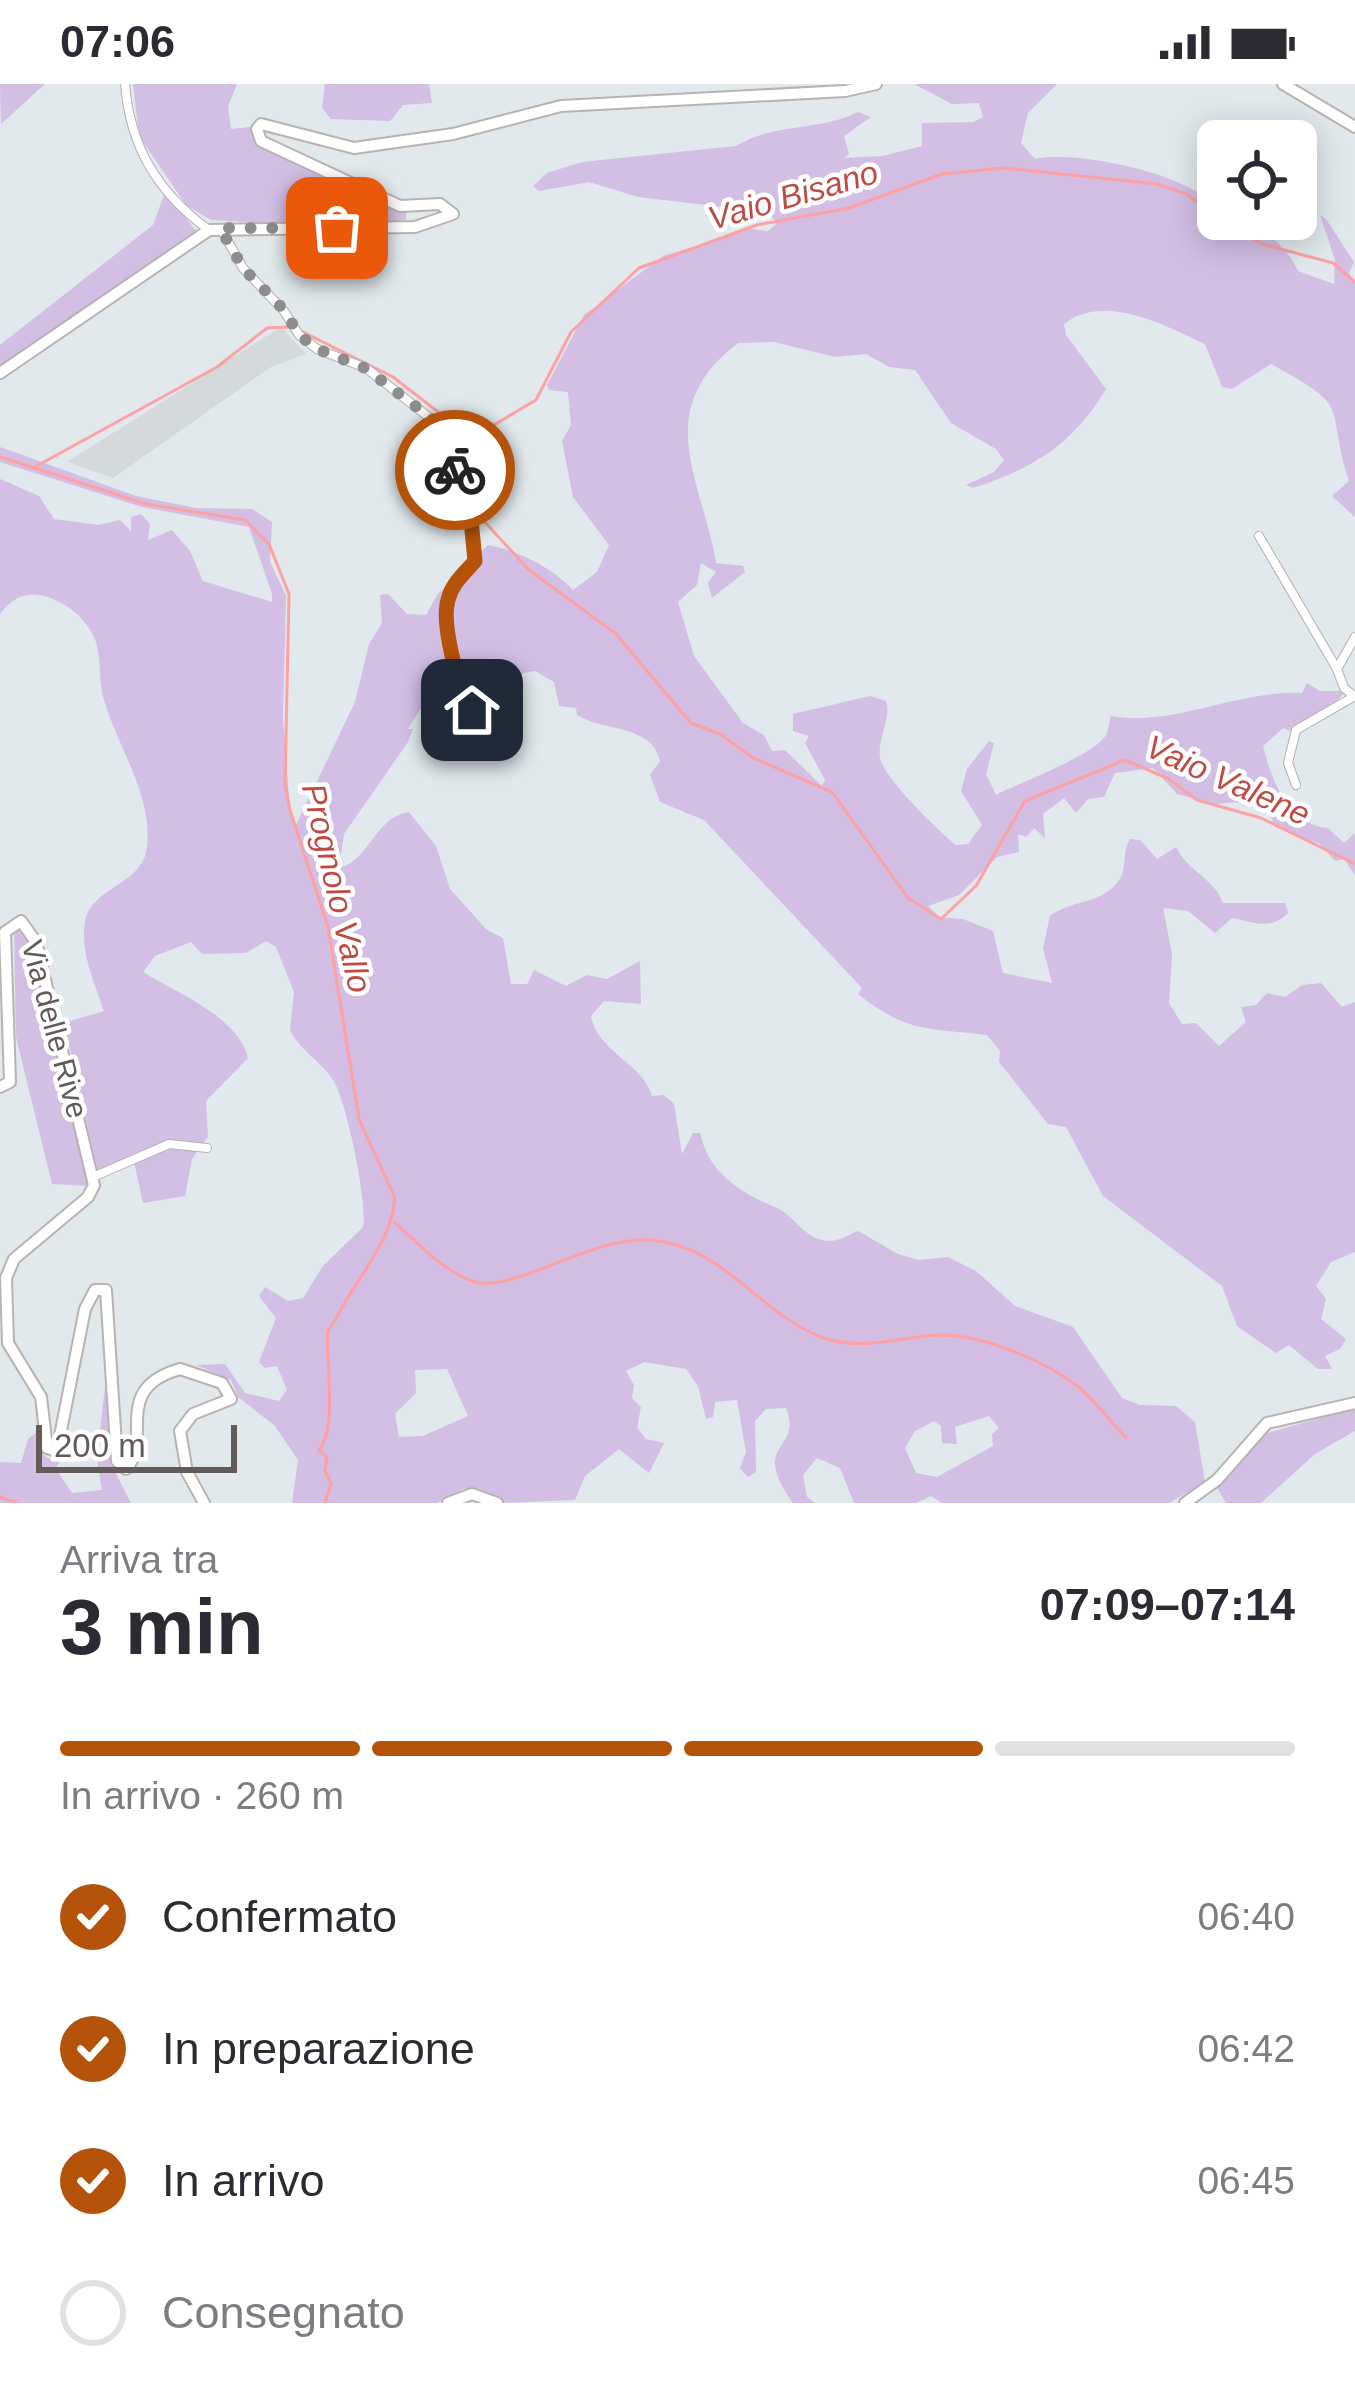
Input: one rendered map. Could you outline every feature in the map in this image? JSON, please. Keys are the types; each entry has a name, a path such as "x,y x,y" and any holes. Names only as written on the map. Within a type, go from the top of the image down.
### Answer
{"street":[{"path":"125,84 134,142 179,206 215,229 243,268 284,310 299,335 317,349 365,368 453,436 455,473 470,510 476,551 475,561 448,596 445,619 458,678 472,710"},
{"path":"0,373 215,229 415,227 453,214 440,204 400,206 261,140 256,129 267,122 354,148 453,134 561,106 844,91 876,84"},
{"path":"1283,84 1355,127"},
{"path":"1259,536 1344,688 1355,696 1296,730 1288,763 1296,785"},
{"path":"1337,669 1355,637"},
{"name":"Via delle Rive","path":"0,1087 10,1082 5,932 21,921 37,942 93,1177"},
{"path":"204,1503 187,1472 180,1431 193,1414 231,1399 223,1383 180,1369 158,1379 137,1403 133,1458 126,1469 117,1461 106,1290 95,1290 85,1309 56,1451 47,1448 41,1397 8,1343 9,1268 88,1197 93,1177 169,1144 207,1148"},
{"path":"1185,1503 1217,1480 1268,1423 1355,1402"},
{"path":"448,1503 472,1495 497,1503"}],"shaded area":[{"path":"0,84 45,84 1,124"},
{"path":"133,84 237,84 228,106 231,129 250,127 261,147 406,210 406,220 326,226 211,220 186,205 139,136"},
{"path":"325,84 429,84 432,103 403,105 390,121 331,119 322,108"},
{"path":"914,84 1057,84 1028,113 1021,143 1035,159 1104,162 1183,185 1197,192 1197,240 1274,240 1298,271 1334,284 1335,260 1320,215 1326,219 1354,262 1349,273 1355,283 1355,517 1332,496 1349,481 1326,400 1271,364 1232,389 1222,387 1205,344 1135,315 1098,311 1064,324 1066,335 1106,389 1080,425 1050,452 973,488 966,485 994,472 1004,460 996,449 951,423 915,370 889,367 866,354 835,357 774,342 738,343 711,369 695,395 688,421 694,475 716,563 743,566 745,572 712,598 708,583 716,572 701,563 697,585 678,602 694,656 743,723 764,735 772,751 785,750 822,786 825,780 805,743 809,736 793,731 793,714 870,696 886,701 880,751 884,767 913,804 956,845 968,844 982,825 961,791 967,769 989,741 994,743 986,774 996,795 1099,743 1111,716 1157,717 1253,697 1302,693 1307,683 1320,691 1345,691 1333,706 1290,731 1283,728 1263,746 1271,773 1292,810 1328,828 1344,843 1355,833 1355,875 1344,859 1335,861 1320,844 1275,827 1268,809 1256,801 1215,804 1177,794 1153,768 1115,773 1104,797 1088,799 1076,813 1064,798 1043,814 1045,838 1034,828 1026,837 1018,834 1019,852 997,857 959,895 928,906 939,917 963,919 993,931 1003,973 1052,983 1043,948 1050,916 1110,890 1121,877 1130,839 1140,840 1157,859 1176,847 1223,903 1285,903 1288,913 1275,922 1232,918 1215,933 1188,911 1163,908 1172,954 1169,1003 1182,1024 1196,1023 1219,1046 1246,1022 1241,1007 1256,1005 1267,993 1285,997 1302,985 1321,983 1342,1007 1355,1002 1355,1252 1331,1262 1316,1286 1326,1299 1321,1319 1346,1339 1340,1349 1325,1356 1332,1369 1318,1369 1289,1345 1276,1353 1237,1326 1222,1286 1103,1196 1066,1127 1048,1124 999,1062 1000,1051 987,1035 905,1022 858,994 862,988 704,820 660,802 650,775 660,761 647,741 577,715 576,708 559,706 554,682 535,671 501,687 479,720 477,699 464,668 448,664 408,729 413,729 408,742 344,834 339,868 357,857 388,822 409,812 436,846 450,889 487,930 503,938 511,984 527,984 534,970 566,986 587,975 607,979 640,961 641,1004 604,1001 591,1016 602,1039 640,1075 652,1096 664,1095 674,1104 682,1154 693,1133 700,1133 711,1160 728,1180 783,1211 815,1237 831,1241 858,1231 918,1260 948,1257 976,1271 1015,1306 1073,1327 1122,1398 1140,1405 1176,1406 1195,1422 1205,1482 1169,1503 942,1503 931,1496 916,1503 854,1503 840,1468 817,1458 803,1475 807,1497 815,1503 793,1503 775,1468 788,1433 786,1408 766,1409 755,1421 756,1472 748,1477 740,1468 746,1452 737,1400 715,1402 713,1417 706,1419 698,1386 686,1369 644,1362 626,1371 634,1385 632,1398 641,1407 637,1428 646,1439 664,1443 649,1473 619,1449 585,1476 575,1500 501,1503 488,1492 463,1489 437,1503 292,1503 298,1460 275,1426 238,1397 231,1380 196,1365 225,1364 245,1393 279,1401 287,1390 277,1366 265,1368 259,1362 276,1318 259,1296 265,1287 288,1301 303,1298 323,1266 363,1227 359,1175 344,1108 333,1080 290,1030 294,992 276,947 266,941 246,953 202,954 191,942 155,956 143,972 219,1018 242,1043 248,1058 206,1101 208,1137 192,1159 185,1196 143,1203 133,1157 99,1177 64,1023 104,1011 86,956 85,922 97,901 143,860 145,809 104,700 98,651 88,627 68,607 37,595 14,600 0,614 0,479 39,496 54,519 98,525 120,520 131,531 131,517 141,514 150,524 148,540 172,530 190,551 203,581 272,602 272,594 249,527 142,507 0,462 0,447 136,496 196,508 252,509 272,522 270,562 286,596 283,718 290,810 296,825 355,702 369,644 382,623 380,595 388,594 407,614 426,615 437,595 488,545 534,561 573,590 597,572 609,545 573,497 562,441 571,425 568,392 549,390 547,385 584,315 663,256 752,229 768,231 777,223 767,212 638,197 589,182 539,191 533,186 547,173 582,162 736,146 765,134 858,112 871,117 844,136 849,154 844,158 883,156 922,146 922,123 973,122 983,117 979,103 952,104","holes":["447,1369 468,1416 423,1436 399,1437 395,1414 416,1393 415,1370","989,1416 999,1428 992,1434 993,1446 937,1477 916,1473 905,1448 915,1431 934,1421 941,1426 942,1443 957,1444 955,1427"]},
{"path":"165,192 196,231 0,369 0,345 153,225"},
{"path":"281,327 306,354 271,367 113,478 67,462"},
{"path":"19,927 33,948 88,1186 52,1184 16,1037 14,934"},
{"path":"105,1386 112,1466 131,1503 0,1503 0,1462 21,1463 28,1439 41,1429 43,1455 51,1460 63,1455 56,1469 72,1493 102,1490 97,1460"},
{"path":"1355,1408 1355,1431 1315,1454 1261,1503 1226,1503 1217,1488 1264,1434"}],"waterway":[{"name":"Vaio Bisano","path":"299,330 393,377 464,432 482,432 536,400 571,332 639,268 757,225 849,208 942,174 1003,168 1157,184 1197,202"},
{"name":"Vaio Bisano","path":"1255,240 1333,263 1355,282"},
{"path":"33,468 217,367 267,328 290,327"},
{"name":"Prognolo Vallo","path":"0,457 146,504 245,520 269,544 289,594 285,784 328,927 359,1119 395,1198 380,1245 328,1331 328,1426 319,1450 327,1457 325,1471 331,1484 325,1503"},
{"name":"Vaio Valene","path":"470,506 529,570 615,633 691,723 720,734 753,758 832,792 908,898 941,919 976,886 1025,801 1125,760 1169,779 1197,800 1261,818 1355,864"},
{"path":"394,1222 442,1264 475,1282 510,1280 627,1241 675,1245 720,1266 778,1312 821,1337 865,1343 956,1336 1029,1358 1076,1385 1126,1438"},
{"path":"0,1497 17,1503"}],"way so far":[{"path":"337,228 220,228 243,268 275,307 284,310 299,335 317,349 351,361 397,388 451,433 455,470"}],"route":[{"path":"455,470 470,510 476,551 475,561 448,596 445,619 458,678 472,710"}]}
